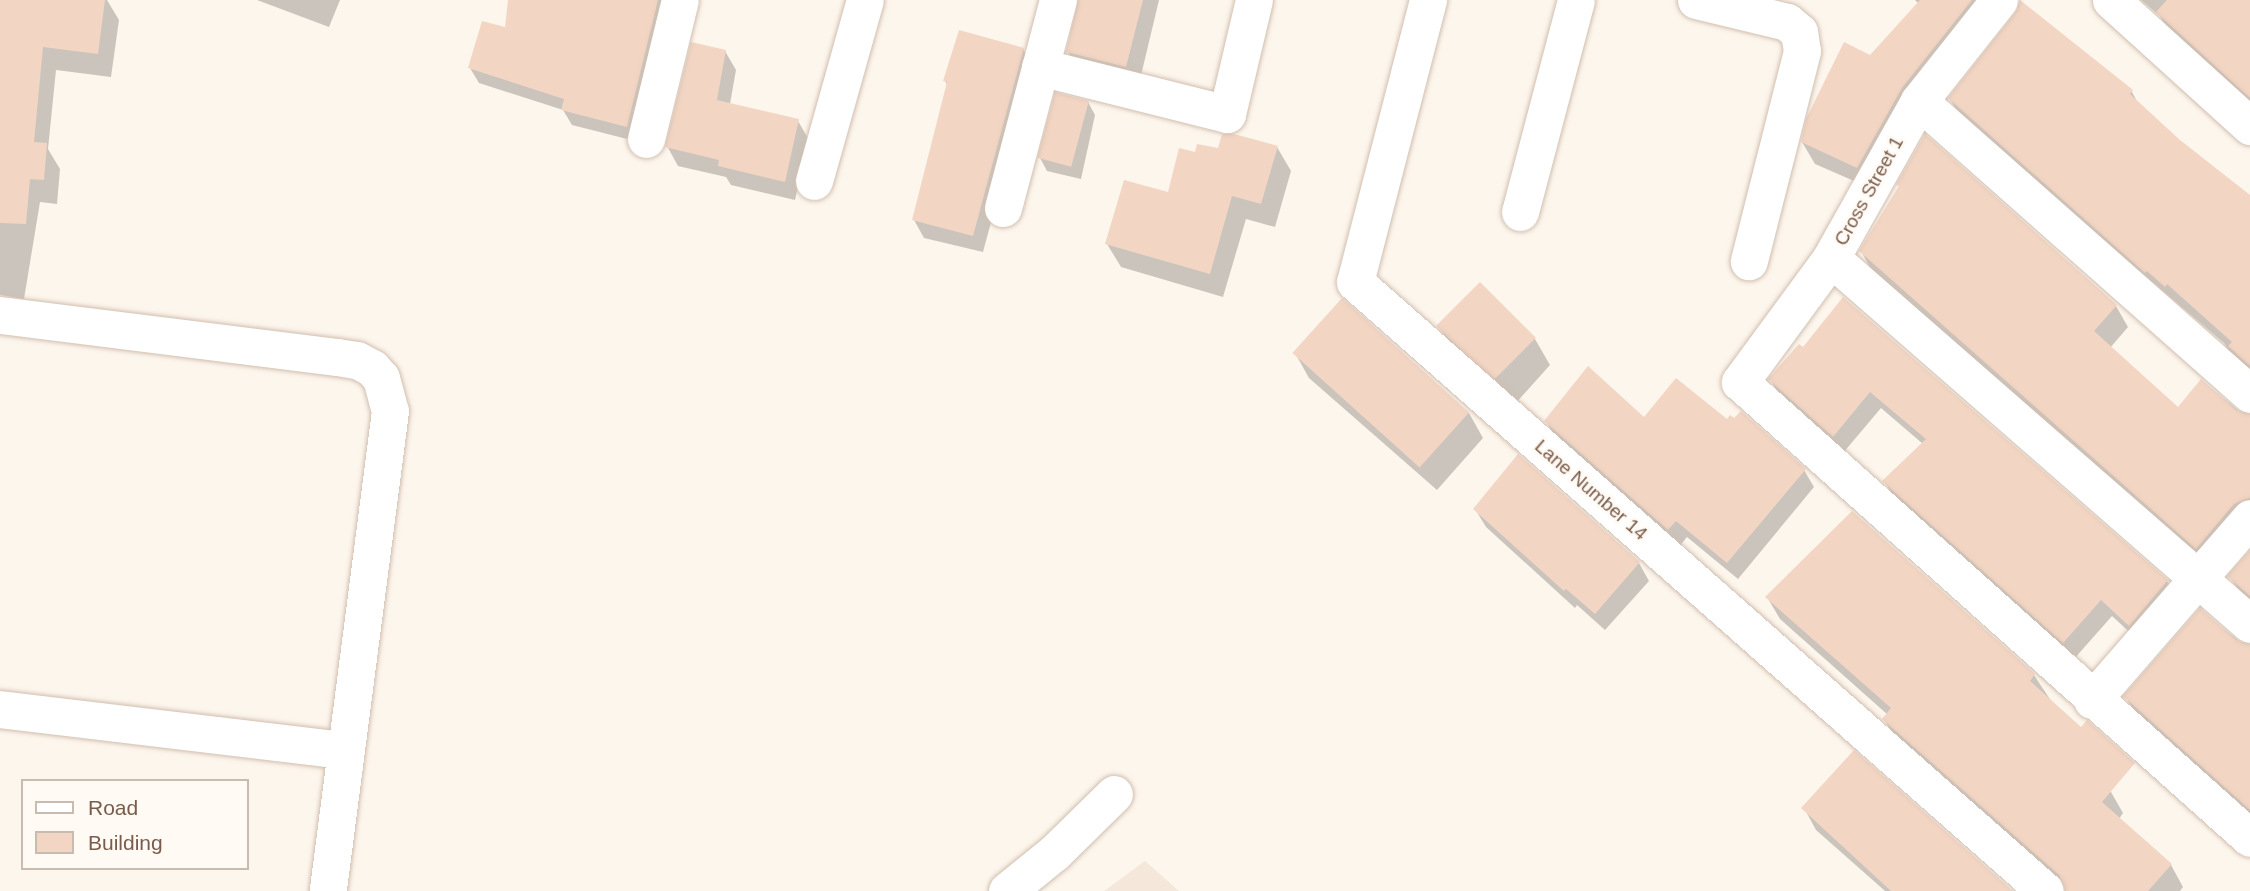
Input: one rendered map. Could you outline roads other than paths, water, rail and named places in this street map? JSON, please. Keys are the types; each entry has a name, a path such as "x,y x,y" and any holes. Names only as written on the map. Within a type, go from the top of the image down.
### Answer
{"street":[{"path":"646,139 680,0"},
{"path":"814,181 865,0"},
{"path":"1003,208 1058,0"},
{"path":"1040,67 1227,114 1254,0"},
{"name":"Lane Number 14","path":"1428,0 1355,282 2045,891"},
{"path":"1520,212 1576,0"},
{"path":"1696,0 1787,22 1799,32 1802,51 1749,261"},
{"name":"Cross Street 1","path":"1999,0 1919,101 1831,258 1740,382 2092,700"},
{"path":"2110,0 2250,127"},
{"path":"1919,101 2250,394"},
{"path":"1831,258 2250,624"},
{"path":"0,315 337,356 372,368 381,379 390,411 328,891"},
{"path":"2250,517 2200,579 2092,700 2250,838"},
{"path":"0,709 345,750"},
{"path":"1007,891 1054,853 1114,794"}]}
